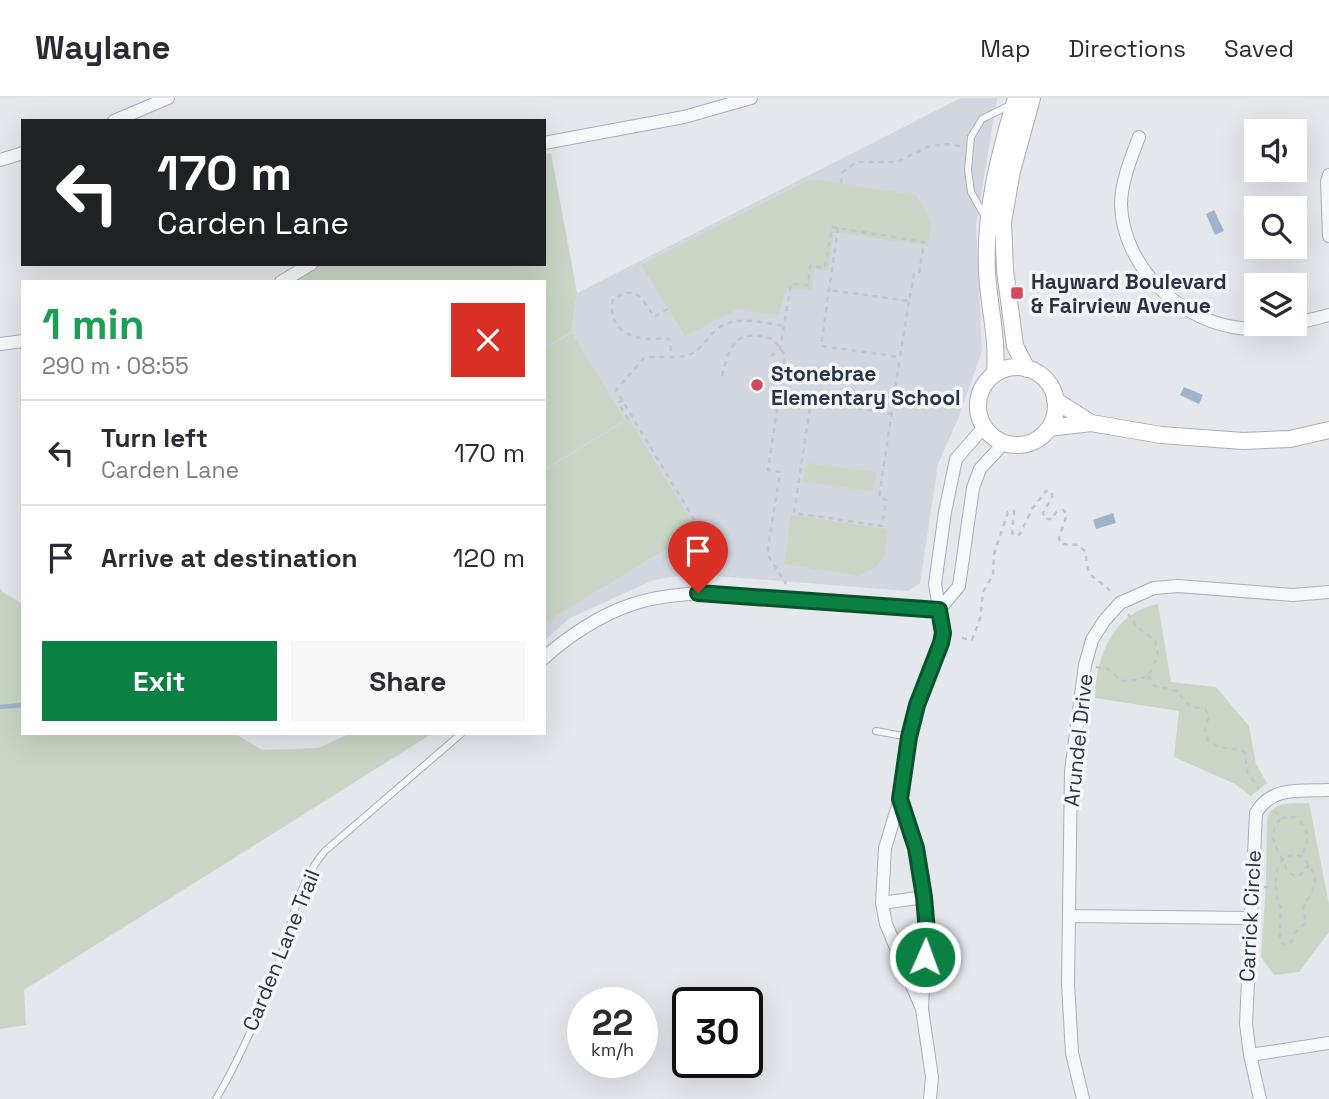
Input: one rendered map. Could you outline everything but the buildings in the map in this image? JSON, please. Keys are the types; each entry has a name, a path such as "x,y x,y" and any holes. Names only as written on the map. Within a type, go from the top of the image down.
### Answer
{"main road":[{"path":"1027,369 1016,346 1005,270 1003,222 1012,171 1032,98"},
{"path":"995,374 998,349 987,273 988,220 997,168 1015,100"},
{"path":"1055,400 1049,428 1040,438 1029,443 1004,443 993,437 979,416 980,393 986,382 995,374 1016,367 1027,369 1045,380 1055,400 1091,423"},
{"path":"1049,428 1091,423 1161,435 1244,441 1290,439 1329,430"}],"street":[{"path":"119,119 168,98"},
{"path":"546,143 684,117 751,98"},
{"path":"1139,137 1125,174 1121,205 1127,236 1153,283 1177,304 1205,320 1235,328 1284,327 1329,315"},
{"path":"0,160 21,154"},
{"path":"1329,175 1329,236"},
{"path":"284,280 308,266"},
{"path":"0,344 21,341"},
{"path":"922,1009 887,924 882,903 885,848 900,799 909,737 917,705 943,633 935,584 956,459 984,427"},
{"path":"939,610 959,586 973,488 980,469 1004,443"},
{"name":"Arundel Drive","path":"1083,1099 1072,1039 1068,984 1071,771 1085,665 1092,640 1120,603 1154,587 1178,586 1293,595 1329,592"},
{"path":"546,657 594,623 632,604 666,596 698,593 939,610"},
{"path":"1267,798 1283,792 1329,790"},
{"name":"Carrick Circle","path":"1260,1099 1250,1055 1246,991 1254,887 1255,813 1267,798"},
{"path":"900,799 916,848 924,897 927,931 922,1009 932,1077 930,1099"},
{"path":"882,903 924,897"},
{"path":"1070,916 1251,918"},
{"path":"1250,1055 1329,1042"}],"lane":[{"path":"988,220 971,192 968,170 971,137 982,119 1015,100"},
{"path":"876,731 909,737"},
{"name":"Carden Lane Trail","path":"216,1099 274,977 312,866 333,844 460,735"}],"path":[{"path":"841,183 843,172 857,162 897,162 926,147 944,144 970,147"},
{"path":"771,356 780,349 791,284 808,285 810,266 825,268 832,227 923,242 919,274 914,274 909,302 900,357 892,414 879,498 886,500 882,526 793,513 811,401 892,414"},
{"path":"838,228 821,346 900,357"},
{"path":"829,290 909,302"},
{"path":"668,309 654,317 642,297 633,292 623,293 613,299 610,310 613,322 625,333 641,338 669,339 672,356"},
{"path":"695,527 698,526 616,390 644,358 683,356 695,352 719,328 732,322 743,320 785,326"},
{"path":"722,376 728,352 736,340 749,335 773,339 785,355 768,470 780,472 767,554 786,584"},
{"path":"622,400 618,403 628,419"},
{"path":"962,638 972,640 980,619 983,592 993,575 994,554 1008,512 1014,511 1012,533 1017,536 1046,491 1052,492 1043,513 1045,519 1052,519 1056,512 1063,510 1067,514 1059,538 1061,544 1078,545 1086,552 1086,569 1091,577 1103,583 1137,627 1154,640 1158,655 1148,676 1135,680 1122,681 1108,669 1085,665"},
{"path":"1148,676 1155,687 1177,691 1189,706 1205,709 1209,716 1205,728 1208,741 1217,748 1238,748 1245,753 1250,779 1280,818"},
{"path":"1280,818 1296,817 1305,827 1308,840 1302,856"},
{"path":"1280,818 1275,825 1273,836 1275,848 1283,859 1285,870 1293,876 1303,875 1309,865"},
{"path":"1289,855 1302,856 1314,874 1315,888 1303,908 1306,923 1294,933 1292,941 1285,945 1280,942 1282,909 1278,904 1276,870 1289,855"},
{"path":"1254,887 1276,887"}],"shaded area":[{"name":"Stonebrae Elementary School","path":"961,98 997,98 976,225 982,351 958,419 938,464 920,583 908,591 690,574 653,580 570,618 546,639 546,347 571,332 577,293"}],"green space":[{"path":"551,153 577,293 571,332 546,347 546,280 293,280 318,266 546,266 546,154"},
{"path":"811,179 916,195 931,221 928,246 834,232 828,271 814,269 812,290 785,289 779,315 738,309 685,336 641,265"},
{"path":"572,333 625,420 546,468 546,349"},
{"path":"629,419 697,530 546,622 546,470"},
{"path":"807,463 876,472 873,491 803,482"},
{"path":"791,515 888,529 884,556 875,568 858,576 784,564"},
{"path":"0,587 1,591 21,603 21,735 237,735 262,750 318,748 347,735 430,735 24,990 26,1025 0,1029"},
{"path":"1158,604 1171,682 1216,687 1249,726 1256,764 1267,783 1251,796 1235,784 1174,757 1179,711 1095,698 1103,653 1118,627 1142,609"},
{"path":"1309,803 1329,904 1329,932 1299,972 1274,975 1261,957 1267,818 1274,808 1279,806"}],"water":[{"path":"1214,210 1224,231 1215,235 1206,214"},
{"path":"1184,387 1203,395 1199,404 1180,395"},
{"path":"1113,513 1116,523 1096,529 1093,520"}],"waterway":[{"path":"0,707 21,705"}],"place":[{"name":"Hayward Boulevard & Fairview Avenue","path":"1017,293"},
{"name":"Stonebrae Elementary School","path":"757,385"}],"route":[{"path":"698,593 939,610 943,633 941,643 917,705 909,737 900,799 916,848 924,897 927,931 925,957"}]}
